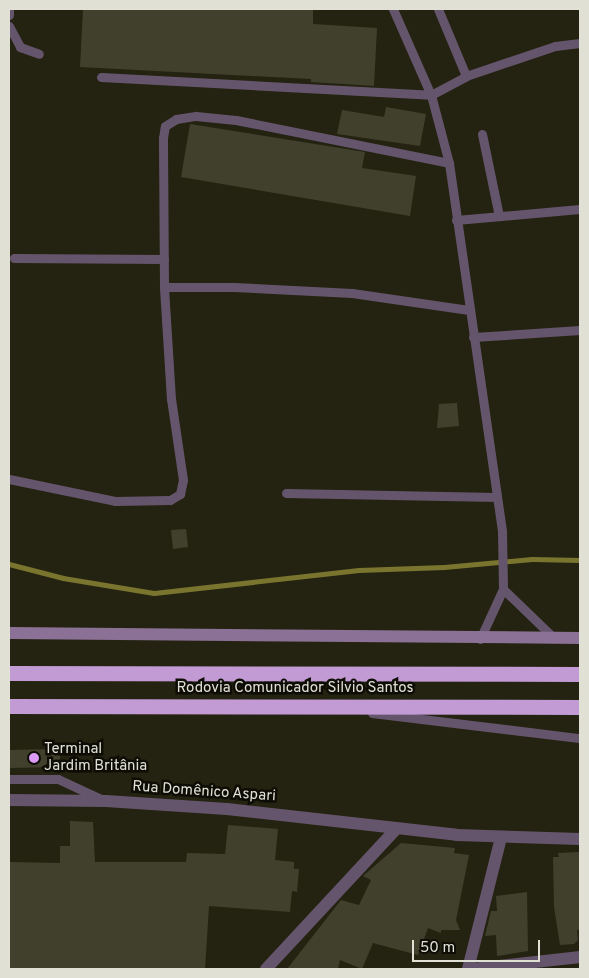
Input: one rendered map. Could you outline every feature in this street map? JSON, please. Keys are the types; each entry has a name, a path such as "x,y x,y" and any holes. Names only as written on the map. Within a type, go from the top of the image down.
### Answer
{"highway":[{"name":"Rodovia Comunicador Silvio Santos","path":"9,673 580,674"},
{"name":"Rodovia Comunicador Silvio Santos","path":"9,706 580,707"}],"main road":[{"path":"9,633 480,639 580,638"}],"street":[{"name":"Rua Domênico Aspari","path":"9,800 106,801 281,813 396,829 501,838 580,839"},
{"path":"266,969 396,829"},
{"path":"468,969 501,838"},
{"path":"472,969 580,957"}],"lane":[{"path":"9,9 9,15"},
{"path":"393,9 431,95 449,163 502,531 503,585 480,639"},
{"path":"438,9 466,76"},
{"path":"9,26 20,47 39,54"},
{"path":"101,77 431,95 466,76 556,46 580,43"},
{"path":"9,479 115,501 170,500 180,494 183,480 172,399 164,287 163,138 165,126 176,119 196,116 236,120 449,163"},
{"path":"482,134 499,216"},
{"path":"456,220 580,209"},
{"path":"14,258 164,259"},
{"path":"164,287 234,287 352,293 469,310"},
{"path":"473,337 580,330"},
{"path":"286,493 497,496"},
{"path":"503,585 554,638"},
{"path":"335,707 580,738"},
{"path":"9,779 58,780 106,801"}],"building":[{"path":"83,9 313,9 313,24 377,28 374,86 311,82 311,79 80,67"},
{"path":"386,107 426,114 420,146 337,134 342,110 384,117"},
{"path":"190,124 365,152 362,168 416,176 410,216 181,177"},
{"path":"457,403 459,426 437,428 439,404"},
{"path":"186,529 188,547 173,549 171,530"},
{"name":"Terminal Jardim Britânia","path":"60,749 60,767 9,768 9,750"},
{"path":"70,821 93,822 95,862 186,862 187,853 225,854 228,825 278,829 275,860 294,862 294,869 299,869 297,892 292,891 290,912 209,906 205,969 9,969 9,862 60,863 60,846 70,846"},
{"path":"401,843 455,848 454,853 469,855 456,920 460,930 441,930 441,933 428,928 418,955 373,943 362,969 340,960 338,969 287,969 341,900 359,905 371,880 363,876"},
{"path":"580,852 580,930 577,930 578,940 574,944 560,945 554,907 553,857 559,857 558,853"},
{"path":"527,892 528,951 497,956 496,935 485,936 491,911 497,911 496,896"}],"waterway":[{"path":"9,564 63,578 154,593 359,570 444,567 532,559 580,560"}],"place":[{"name":"Terminal Jardim Britânia","path":"34,758"}]}
